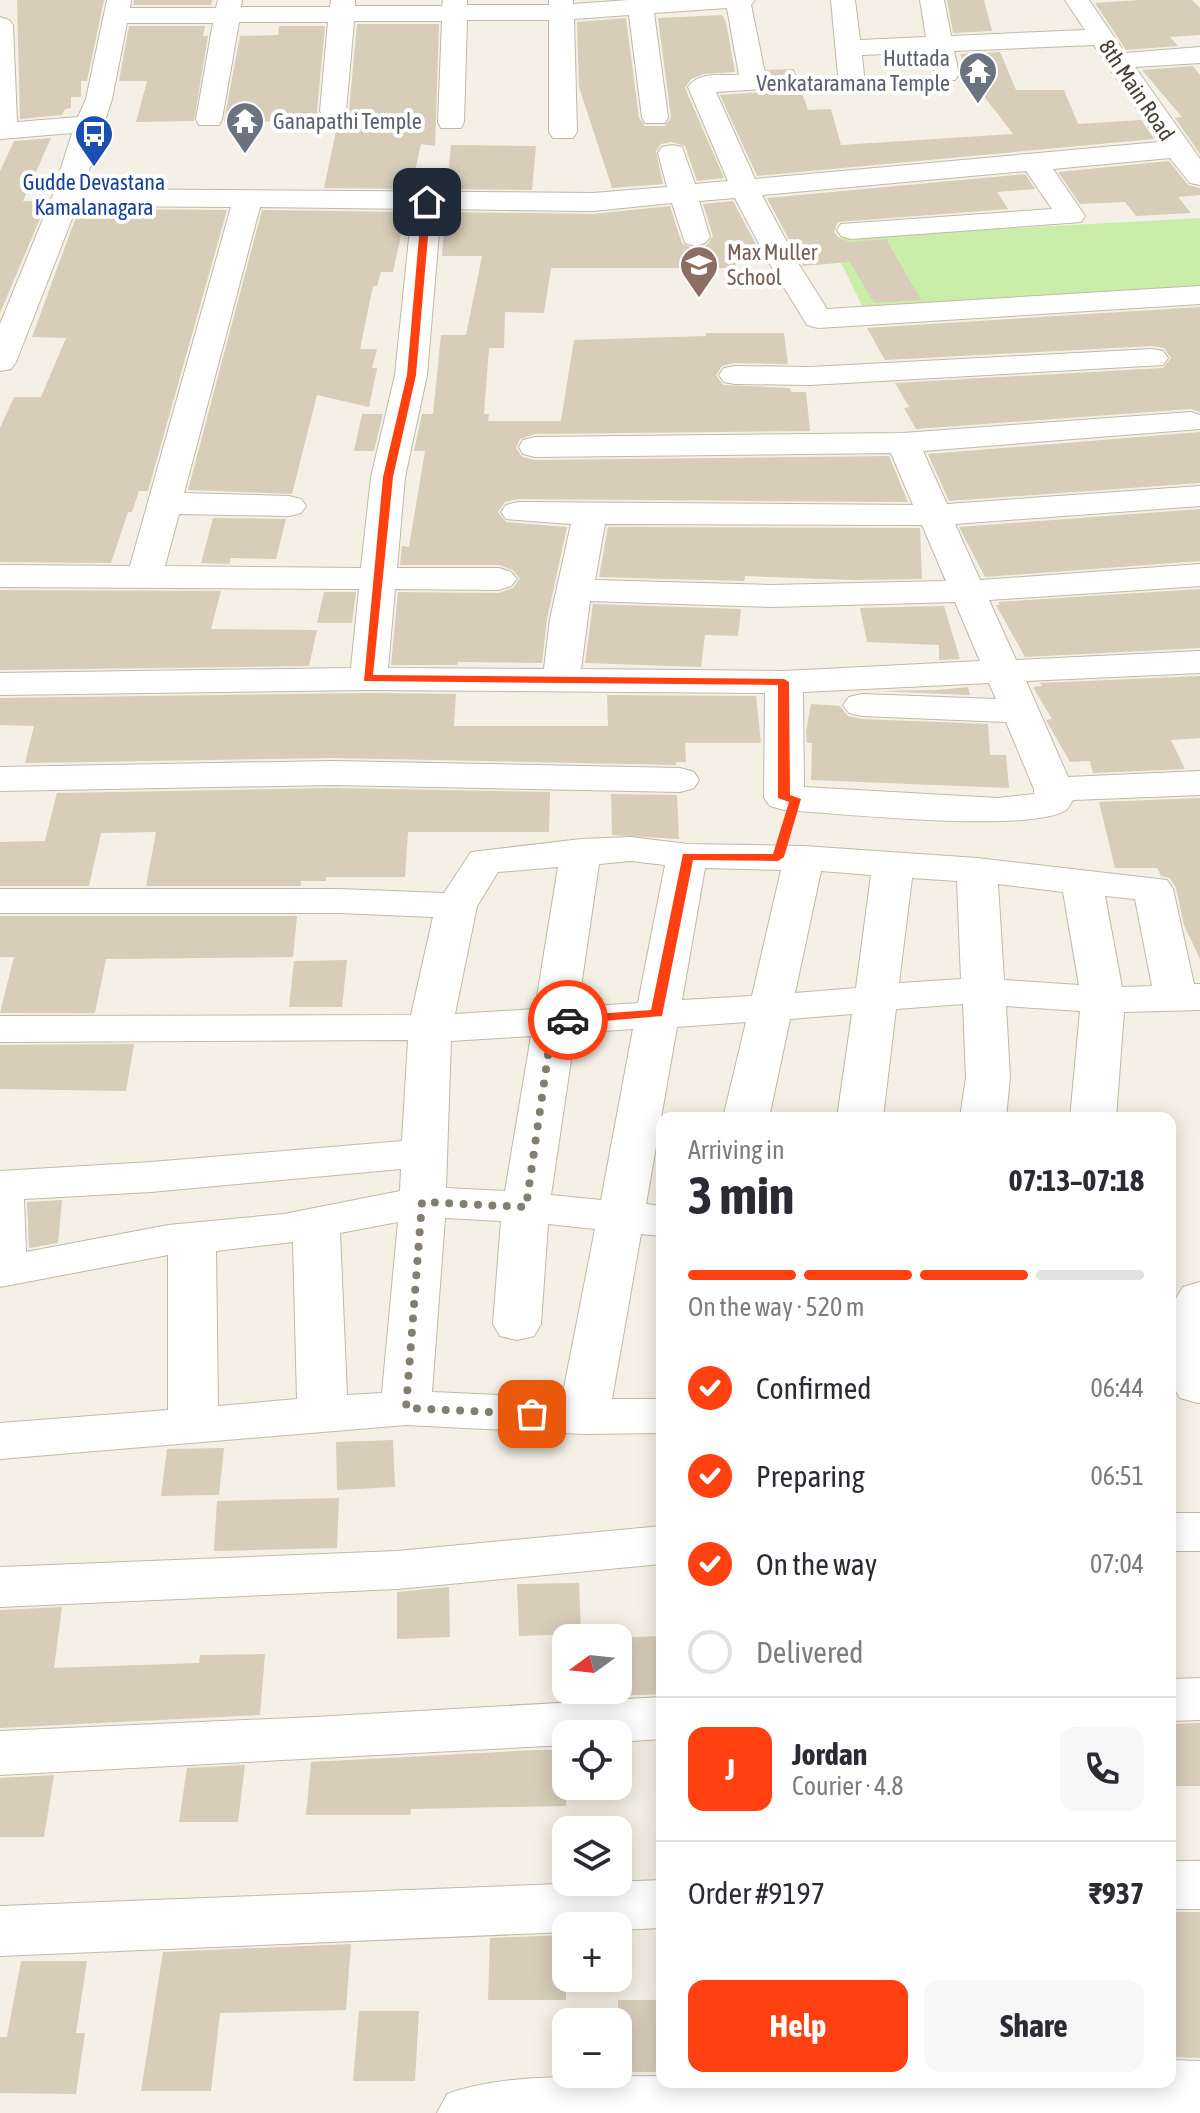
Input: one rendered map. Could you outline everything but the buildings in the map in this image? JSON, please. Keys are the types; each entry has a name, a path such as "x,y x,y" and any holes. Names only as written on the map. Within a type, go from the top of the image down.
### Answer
{"street":[{"path":"3,348 66,197 88,124 99,99 119,8 640,5 740,0 754,83 705,84 701,87 742,189 784,270 818,319 1200,295"},
{"path":"843,0 852,86"},
{"path":"932,0 947,76"},
{"name":"8th Main Road","path":"1077,0 1177,149 1200,177"},
{"path":"640,5 655,117"},
{"path":"451,122 455,6"},
{"path":"561,6 563,132"},
{"path":"333,111 343,7"},
{"path":"209,119 228,8"},
{"path":"0,25 2,131 88,124"},
{"path":"848,48 1101,37"},
{"path":"1116,61 1200,55"},
{"path":"66,197 593,202 1177,149"},
{"path":"672,153 695,237"},
{"path":"851,230 1071,216 1035,163"},
{"path":"145,576 247,201"},
{"path":"368,679 388,477 411,375 427,202"},
{"path":"1118,301 1177,399"},
{"path":"735,375 810,376 1177,399"},
{"path":"535,447 903,443 1177,399"},
{"path":"784,692 784,798 998,810 1036,807 1053,801 1054,789 903,443"},
{"path":"518,512 936,515 1200,496"},
{"path":"165,503 289,506"},
{"path":"562,678 568,619 589,514"},
{"path":"574,590 772,596 970,591 1200,575"},
{"path":"0,576 499,579"},
{"path":"784,692 1005,673 1200,662"},
{"path":"0,684 562,678 1020,711"},
{"path":"0,779 332,773 680,780"},
{"path":"1054,789 1200,783"},
{"path":"747,1112 769,1008 791,858 795,799"},
{"path":"0,1029 390,1026 430,1029 769,1008 928,992 982,991 1103,1000 1187,997 1153,889 977,870 791,858 687,856 631,849 485,861 456,906 430,1029 422,1202 406,1408"},
{"path":"517,1324 526,1207 581,851"},
{"path":"584,1417 642,1219 657,1013 687,856"},
{"path":"861,1112 893,865"},
{"path":"977,870 988,1077 984,1112"},
{"path":"1082,882 1103,1000 1094,1112"},
{"path":"0,901 339,901 456,906"},
{"path":"424,1153 151,1177 0,1186 2,1276 192,1238 316,1223 422,1202 526,1207 642,1219"},
{"path":"316,1223 323,1415"},
{"path":"192,1238 193,1424"},
{"path":"1189,1388 1200,1298"},
{"path":"0,1441 406,1408 584,1417 656,1416"},
{"path":"1176,1532 1200,1532"},
{"path":"0,1587 397,1570 656,1546"},
{"path":"1176,1700 1200,1699"},
{"path":"0,1753 315,1739 656,1718"},
{"path":"1176,1885 1200,1885"},
{"path":"0,1931 656,1904"},
{"path":"469,2113 1194,2097"}],"green space":[{"path":"1200,218 1200,292 864,310 829,238"}],"way so far":[{"path":"532,1414 406,1408 422,1202 526,1207 553,1021 568,1020"}],"place":[{"name":"Huttada Venkataramana Temple","path":"978,105"},
{"name":"Ganapathi Temple","path":"245,155"},
{"name":"Gudde Devastana Kamalanagara","path":"94,168"},
{"name":"Max Muller School","path":"699,299"}],"route":[{"path":"427,202 411,375 388,477 368,679 784,682 784,798 795,799 778,857 687,856 657,1013 568,1020"}]}
